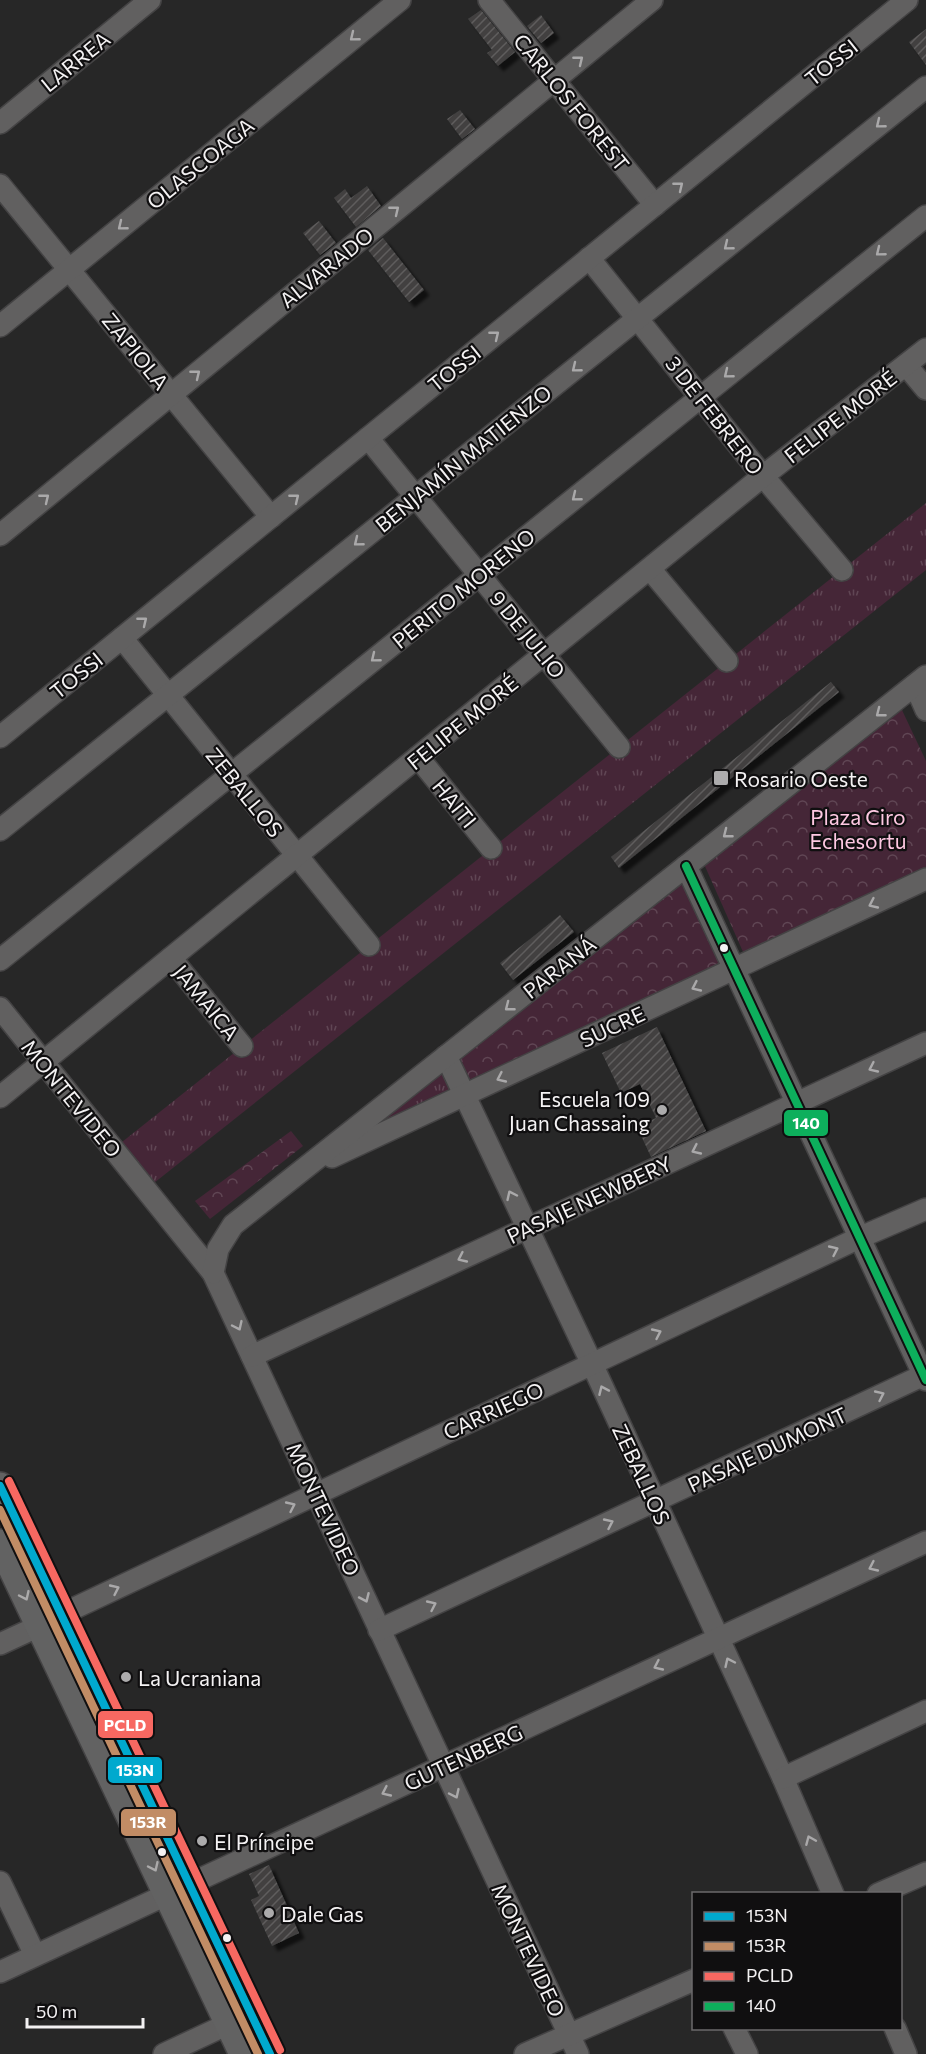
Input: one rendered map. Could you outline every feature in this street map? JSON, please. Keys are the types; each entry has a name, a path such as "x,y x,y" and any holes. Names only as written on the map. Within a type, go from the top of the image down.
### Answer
{"main road":[{"path":"0,1486 50,1620 179,1888 270,2054"},
{"path":"0,1544 50,1620"},
{"path":"179,1888 228,2024 243,2054"}],"street":[{"name":"LARREA","path":"0,123 150,0"},
{"name":"OLASCOAGA","path":"0,326 400,0"},
{"name":"CARLOS FOREST","path":"489,0 655,205"},
{"name":"ALVARADO","path":"0,535 652,0"},
{"name":"TOSSI","path":"0,737 907,0"},
{"name":"BENJAMÍN MATIENZO","path":"0,830 926,87"},
{"name":"ZAPIOLA","path":"0,185 271,517"},
{"name":"PERITO MORENO","path":"0,960 926,216"},
{"name":"3 DE FEBRERO","path":"590,258 763,476 842,570"},
{"name":"FELIPE MORÉ","path":"0,1097 763,476 926,349"},
{"path":"906,364 926,389"},
{"name":"9 DE JULIO","path":"368,438 619,747"},
{"path":"650,569 727,661"},
{"name":"ZEBALLOS","path":"122,638 369,945"},
{"path":"920,681 926,710"},
{"name":"PARANÁ","path":"213,1273 218,1249 233,1225 920,681"},
{"name":"HAITI","path":"418,757 491,848"},
{"path":"686,866 925,1376"},
{"name":"SUCRE","path":"299,1173 926,879"},
{"name":"JAMAICA","path":"171,958 242,1046"},
{"name":"MONTEVIDEO","path":"0,1008 213,1273 578,2054"},
{"name":"PASAJE NEWBERY","path":"252,1356 926,1043"},
{"name":"ZEBALLOS","path":"446,1056 592,1364 783,1778 833,1892"},
{"name":"CARRIEGO","path":"0,1644 861,1237 926,1209"},
{"name":"PASAJE DUMONT","path":"379,1630 925,1376"},
{"name":"GUTENBERG","path":"0,1972 926,1542"},
{"path":"783,1778 926,1711"},
{"path":"880,1892 926,1873"},
{"path":"0,1882 35,1955"},
{"path":"525,2054 692,1980"},
{"path":"164,2054 228,2024"},
{"path":"735,2030 747,2054"},
{"path":"896,2030 906,2054"}],"green space":[{"path":"926,503 926,570 154,1183 122,1142"},
{"name":"Plaza Ciro Echesortu","path":"901,708 926,761 926,873 744,954 704,864"},
{"path":"681,877 724,967 469,1089 453,1056"},
{"path":"443,1066 455,1092 336,1150"},
{"path":"291,1131 303,1146 210,1219 195,1201"}],"building":[{"path":"481,10 515,52 498,66 487,53 492,50 468,19"},
{"path":"541,15 554,33 541,43 527,26"},
{"path":"926,29 926,65 909,42"},
{"path":"460,110 475,129 462,139 447,119"},
{"path":"367,186 381,206 356,227 334,198 345,189 351,198"},
{"path":"319,221 336,243 320,255 303,233"},
{"path":"383,238 424,290 409,302 368,250"},
{"path":"831,682 839,692 619,868 611,857"},
{"path":"560,915 574,932 513,980 500,963"},
{"name":"Escuela 109 Juan Chassaing","path":"657,1027 706,1131 651,1157 637,1127 656,1118 640,1084 621,1093 602,1053"},
{"path":"269,1865 299,1933 272,1946 251,1900 259,1896 249,1874"}],"transit line":[{"name":"140","path":"686,866 926,1380"},
{"name":"PCLD","path":"9,1481 280,2050"},
{"name":"153N","path":"0,1486 270,2054"},
{"name":"153R","path":"0,1510 258,2054"}],"place":[{"name":"Rosario Oeste","path":"721,778"},
{"name":"Escuela 109 Juan Chassaing","path":"662,1110"},
{"name":"La Ucraniana","path":"126,1677"},
{"name":"El Príncipe","path":"202,1841"},
{"name":"Dale Gas","path":"269,1913"}]}
